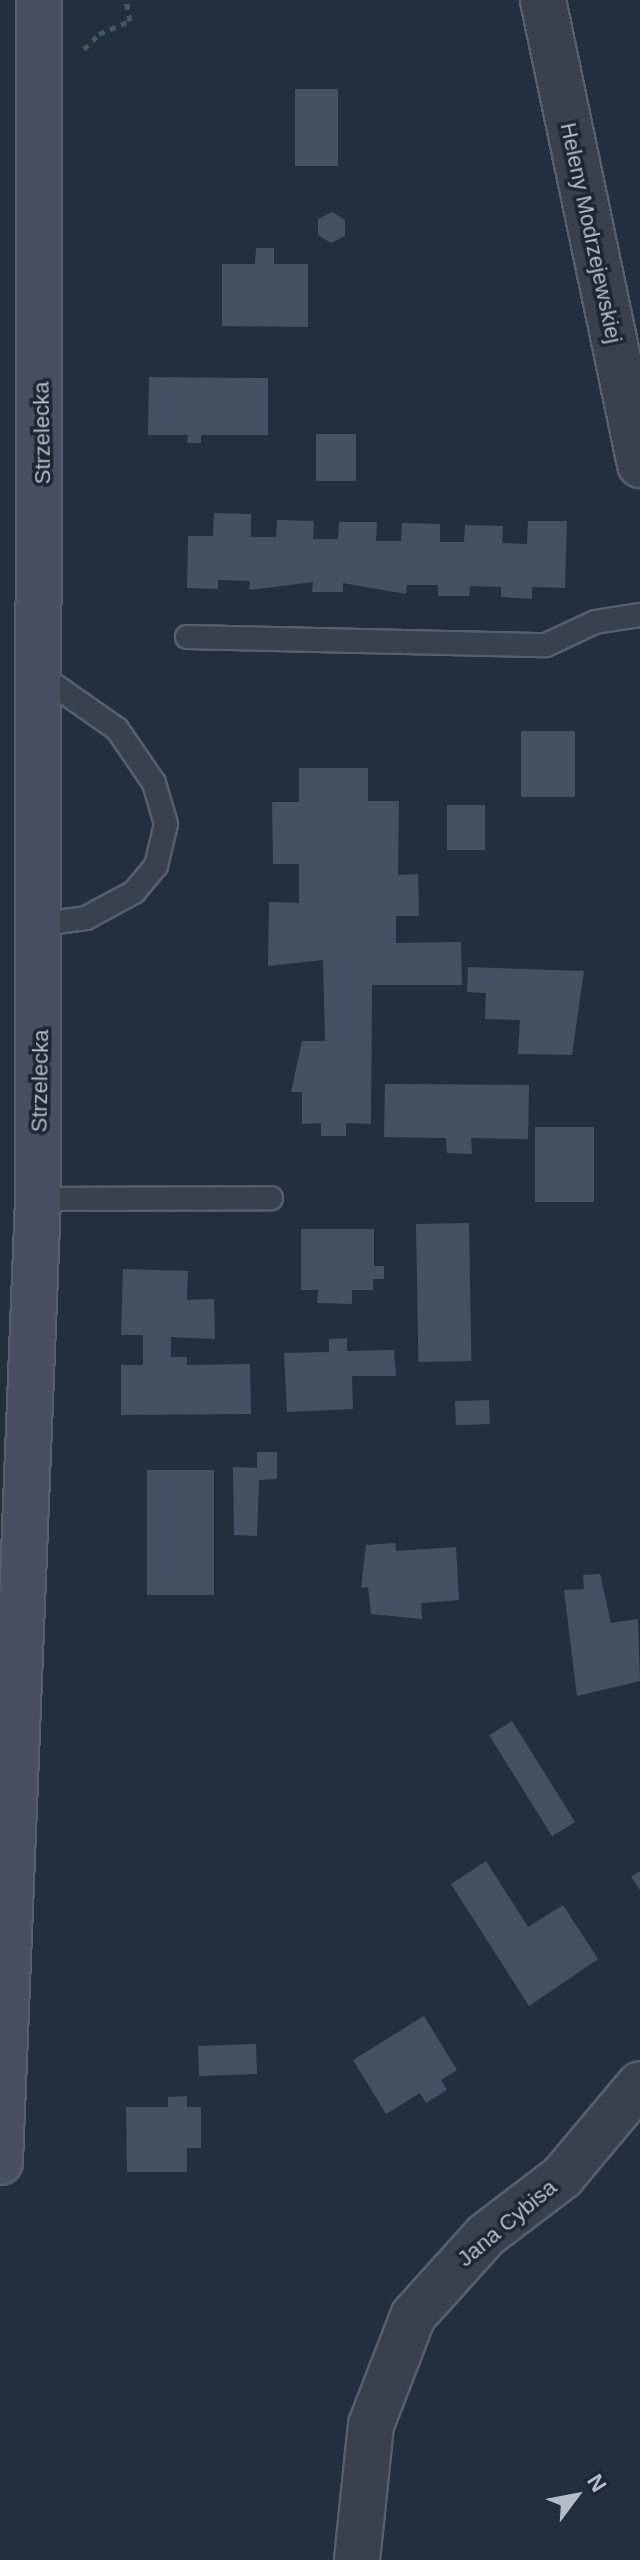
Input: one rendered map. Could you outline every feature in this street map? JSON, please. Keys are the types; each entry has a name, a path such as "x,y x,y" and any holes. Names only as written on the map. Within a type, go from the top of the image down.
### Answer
{"main road":[{"name":"Strzelecka","path":"0,2162 38,1199 44,678 39,0"}],"street":[{"name":"Heleny Modrzejewskiej","path":"543,0 640,465"},
{"name":"Jana Cybisa","path":"357,2560 371,2425 413,2316 486,2235 562,2177 640,2084"}],"lane":[{"path":"187,637 546,645 595,622 640,615"},
{"path":"42,924 86,918 134,892 156,866 166,824 154,783 117,729 44,678"},
{"path":"38,1199 271,1198"}],"building":[{"path":"295,89 338,89 338,166 295,166"},
{"path":"332,212 345,220 345,236 331,243 318,235 318,219"},
{"path":"256,248 274,248 274,264 308,264 308,327 222,326 222,264 255,264"},
{"path":"149,377 268,378 268,435 201,435 201,443 187,443 188,435 148,435"},
{"path":"316,434 356,434 356,481 316,481"},
{"path":"214,513 251,514 251,537 276,537 277,520 314,521 313,539 338,539 339,522 377,522 376,541 401,541 402,523 440,524 440,542 464,542 465,525 503,526 502,543 527,544 528,521 567,521 565,588 532,587 532,599 501,597 501,587 470,586 469,596 438,596 438,585 407,585 406,594 343,583 343,592 312,592 313,582 249,590 250,581 218,580 218,589 187,588 188,536 213,536"},
{"path":"521,731 575,731 575,797 521,797"},
{"path":"299,768 368,768 368,801 399,801 398,875 418,874 419,916 396,916 396,943 461,942 462,985 372,985 371,1124 346,1123 346,1136 321,1136 321,1123 302,1124 302,1092 291,1092 302,1041 325,1041 323,960 268,966 269,902 299,903 299,864 273,864 272,802 299,802"},
{"path":"447,805 485,805 485,850 447,850"},
{"path":"468,967 584,971 572,1055 518,1054 520,1020 485,1019 486,993 467,992"},
{"path":"385,1084 529,1085 528,1139 471,1138 472,1154 447,1153 446,1138 384,1137"},
{"path":"535,1127 594,1127 594,1202 535,1202"},
{"path":"469,1223 471,1361 418,1362 416,1224"},
{"path":"301,1229 374,1229 374,1266 384,1266 384,1279 373,1279 373,1290 352,1290 352,1304 317,1303 318,1290 301,1290"},
{"path":"123,1269 188,1271 187,1300 214,1299 215,1339 171,1337 171,1357 187,1357 187,1365 250,1364 251,1414 121,1415 121,1365 143,1365 143,1335 121,1335"},
{"path":"347,1338 347,1351 394,1350 396,1376 352,1376 353,1409 287,1412 284,1353 329,1352 329,1339"},
{"path":"489,1400 490,1424 456,1425 455,1401"},
{"path":"257,1452 277,1452 277,1479 259,1480 257,1536 234,1535 233,1467 257,1468"},
{"path":"147,1470 214,1470 214,1595 147,1595"},
{"path":"395,1543 396,1551 456,1547 459,1600 421,1603 422,1619 371,1614 368,1587 361,1588 366,1545"},
{"path":"600,1574 611,1623 638,1619 640,1681 577,1696 564,1590 584,1589 583,1575"},
{"path":"512,1721 575,1822 552,1836 489,1735"},
{"path":"486,1861 528,1927 563,1905 598,1959 529,2006 451,1884"},
{"path":"640,1871 640,1890 631,1877"},
{"path":"424,2016 457,2070 441,2080 447,2090 426,2103 420,2093 386,2114 353,2060"},
{"path":"256,2044 257,2074 199,2076 198,2046"},
{"path":"187,2096 187,2107 201,2107 201,2148 187,2148 187,2172 127,2172 126,2107 168,2107 168,2097"}]}
